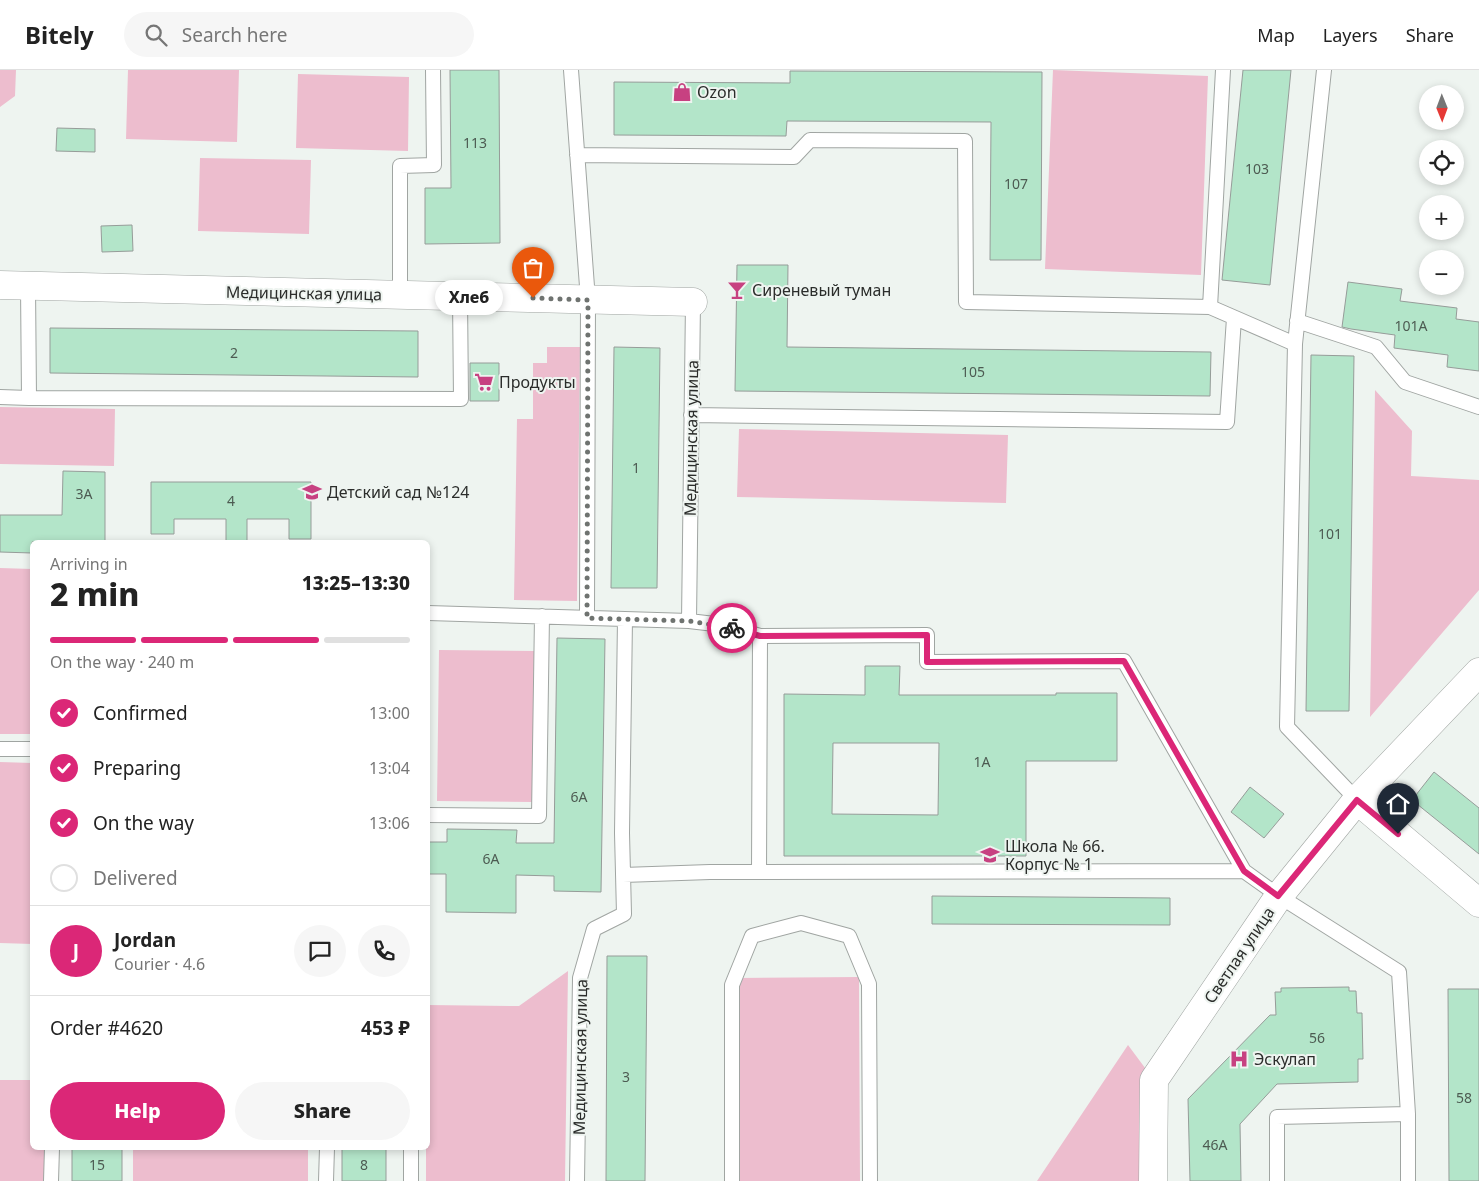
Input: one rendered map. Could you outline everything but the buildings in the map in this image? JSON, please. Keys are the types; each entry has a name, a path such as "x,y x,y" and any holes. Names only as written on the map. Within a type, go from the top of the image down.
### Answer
{"street":[{"name":"Медицинская улица","path":"0,285 693,302"},
{"name":"Светлая улица","path":"1153,1181 1154,1080 1278,896 1357,800 1479,672"},
{"path":"1357,800 1479,903"}],"lane":[{"path":"400,295 400,166 434,165 433,70"},
{"path":"571,70 588,300 587,618"},
{"path":"1210,308 1224,70"},
{"path":"1324,70 1295,344 1287,727 1357,800"},
{"path":"577,155 794,156 810,140 965,141 966,302 1210,308 1295,344"},
{"path":"28,286 29,398"},
{"path":"0,397 461,399 460,297"},
{"name":"Медицинская улица","path":"689,621 693,302"},
{"path":"691,415 1227,422 1234,318"},
{"path":"1297,321 1376,347 1405,382 1479,407"},
{"path":"430,613 689,621 723,625 760,636 927,635 927,662 1124,661 1244,871 1278,896 1399,972 1408,1114 1408,1181"},
{"path":"430,815 539,816 542,616"},
{"name":"Медицинская улица","path":"577,1181 580,978 594,929 624,914 625,619"},
{"path":"759,872 760,636"},
{"path":"0,749 30,750"},
{"path":"623,875 759,872 1244,871"},
{"path":"732,1181 732,984 752,936 801,923 849,936 869,984 870,1181"},
{"path":"1277,1181 1276,1117 1408,1114"},
{"path":"51,1181 52,1150"},
{"path":"326,1181 327,1150"},
{"path":"411,1150 411,1181"}],"shaded area":[{"path":"0,70 16,70 15,96 0,107"},
{"path":"128,70 239,70 237,142 126,139"},
{"path":"1053,70 1208,76 1201,275 1045,269"},
{"path":"298,74 409,77 408,151 296,148"},
{"path":"200,158 311,160 309,234 198,231"},
{"path":"547,347 580,347 577,601 514,600 517,419 533,419 533,363 547,363"},
{"path":"1375,390 1412,431 1411,476 1479,480 1479,590 1370,717"},
{"path":"0,407 115,409 114,466 0,464"},
{"path":"739,429 1008,435 1006,503 737,497"},
{"path":"0,568 30,569 30,734 0,734"},
{"path":"439,650 534,651 532,802 437,801"},
{"path":"0,762 30,763 30,944 0,943"},
{"path":"568,971 565,1181 426,1181 426,1150 430,1150 430,1005 519,1006"},
{"path":"859,977 860,1181 739,1181 738,978"},
{"path":"1128,1045 1154,1080 1153,1181 1037,1181"},
{"path":"0,1080 30,1080 30,1150 45,1150 44,1181 0,1181"},
{"path":"133,1150 308,1150 308,1181 133,1181"}],"way so far":[{"path":"533,298 588,300 587,618 689,621 723,625 732,628"}],"place":[{"name":"Ozon","path":"682,92"},
{"name":"Сиреневый туман","path":"737,290"},
{"name":"Хлеб","path":"533,298"},
{"name":"Продукты","path":"484,382"},
{"name":"Детский сад №124","path":"312,492"},
{"name":"Школа № 66. Корпус № 1","path":"990,855"},
{"name":"Эскулап","path":"1239,1059"}],"route":[{"path":"732,628 760,636 927,635 927,662 1124,661 1244,871 1278,896 1357,800 1398,834"}]}
